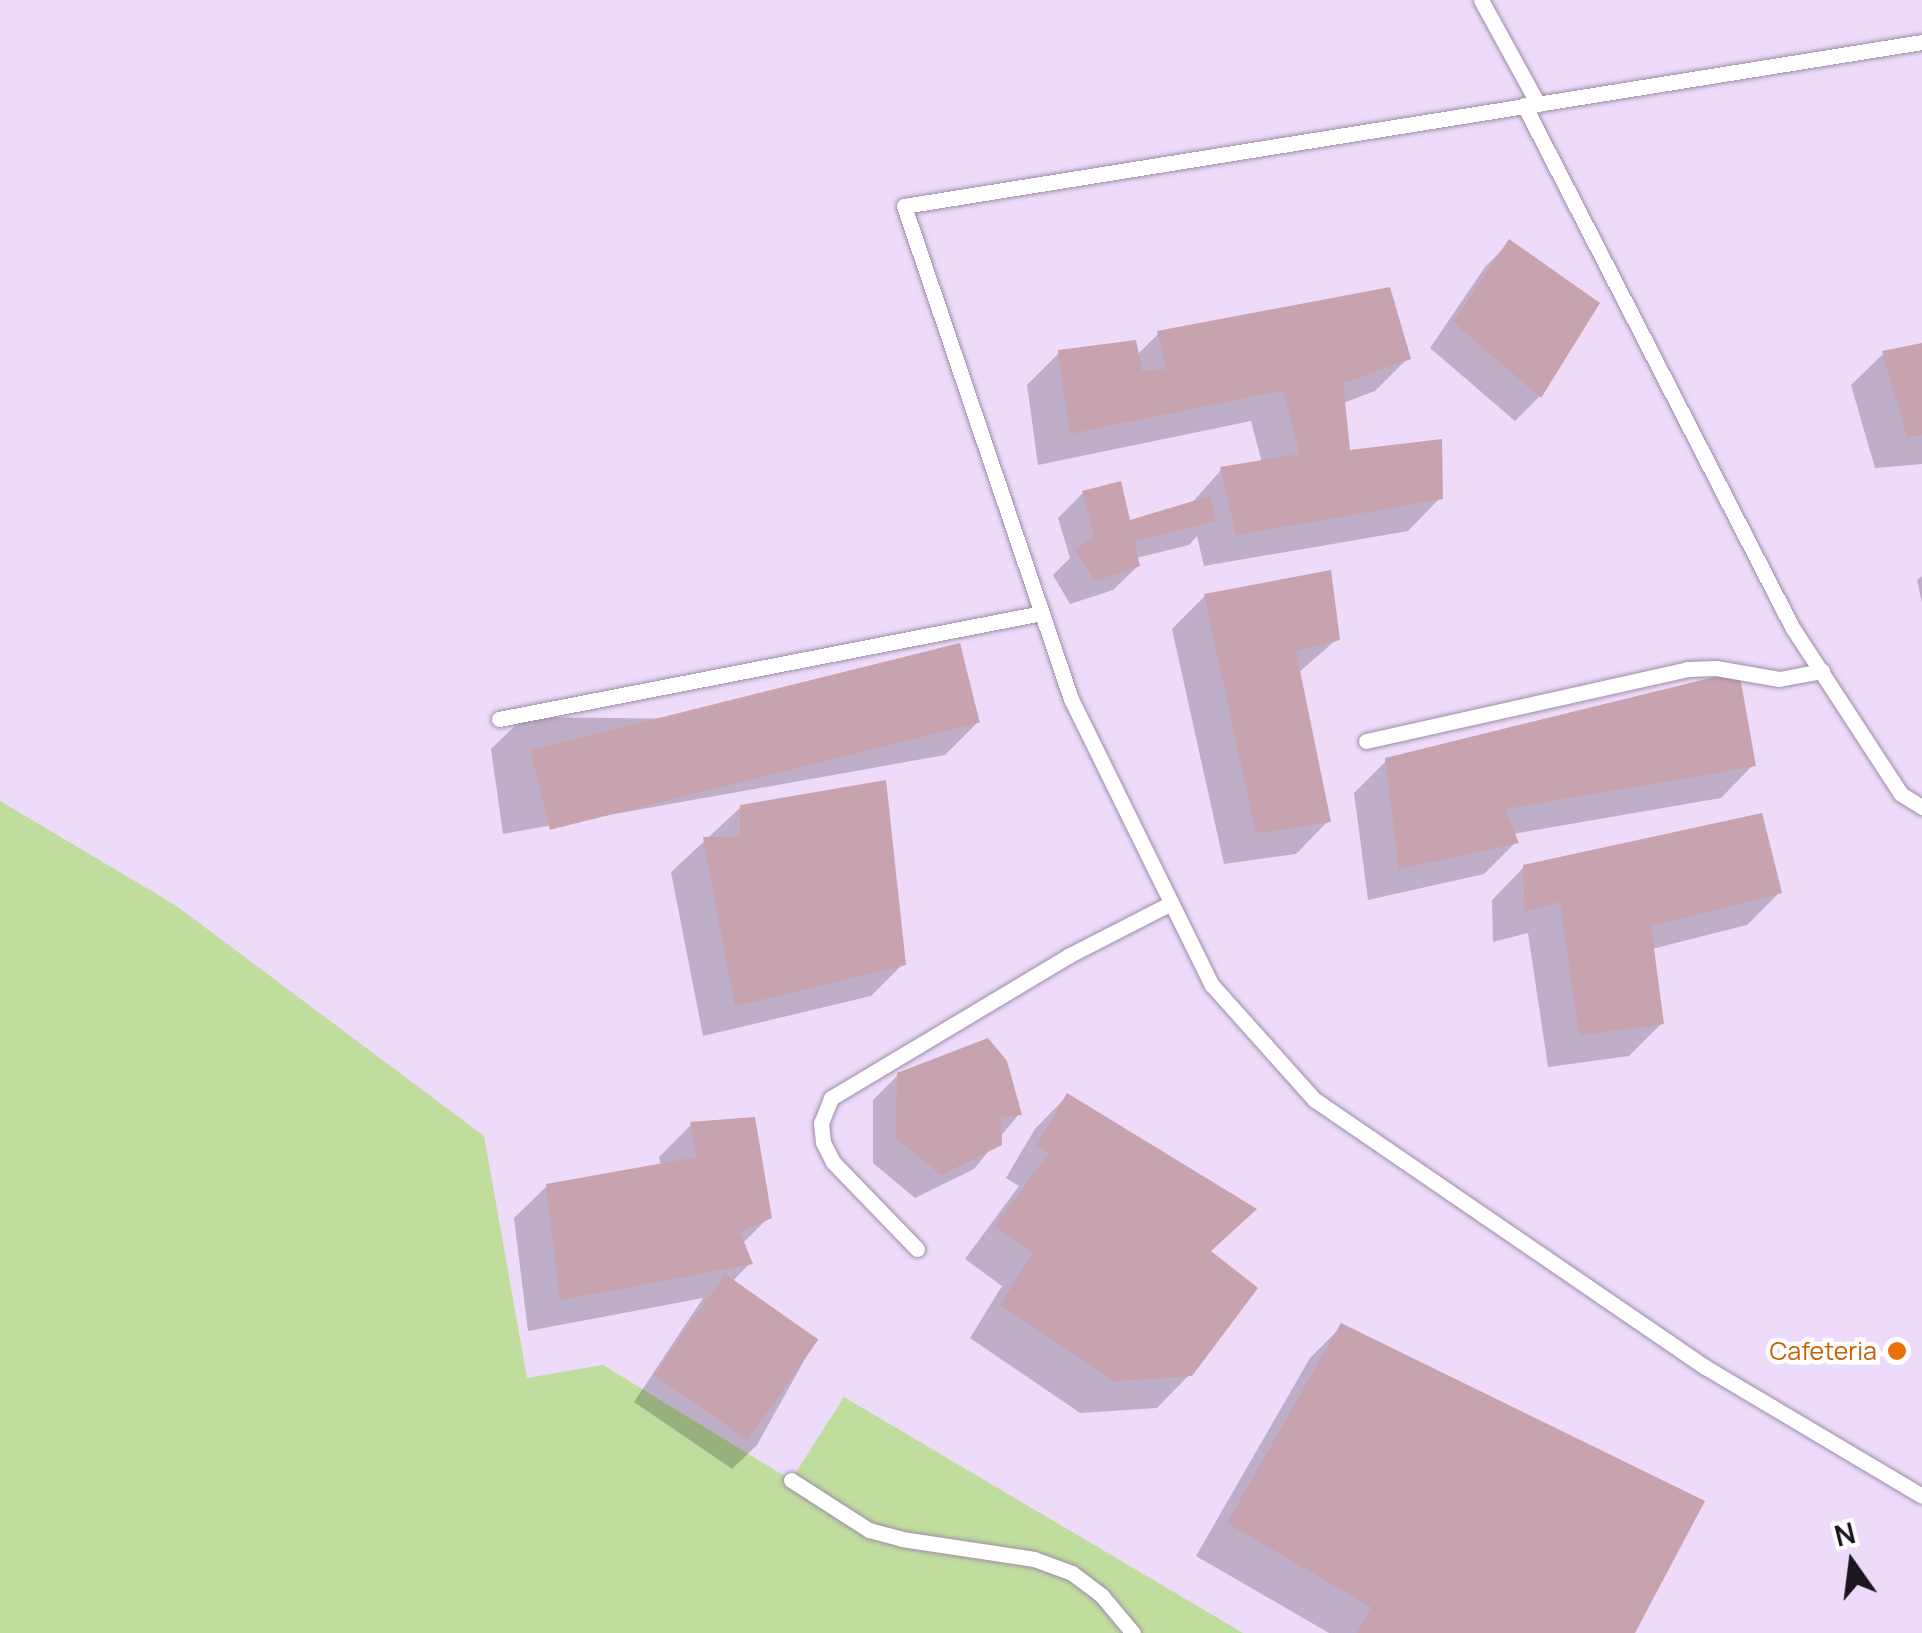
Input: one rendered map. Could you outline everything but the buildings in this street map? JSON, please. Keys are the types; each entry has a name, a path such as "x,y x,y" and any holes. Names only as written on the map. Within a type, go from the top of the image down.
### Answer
{"lane":[{"path":"1481,0 1792,627 1901,794 1922,807"},
{"path":"1922,42 904,206 1071,699 1212,986 1315,1100 1705,1367 1922,1496"},
{"path":"499,719 1042,613"},
{"path":"1366,742 1688,668 1728,669 1779,679 1822,671"},
{"path":"916,1249 834,1162 823,1142 821,1123 831,1098 1068,956 1171,903"},
{"path":"791,1480 868,1530 902,1540 1034,1559 1072,1573 1102,1596 1133,1633"}],"green space":[{"path":"0,801 175,905 484,1136 527,1378 603,1365 791,1480 844,1397 1243,1633 0,1633"}],"place":[{"name":"Cafeteria","path":"1897,1351"}]}
